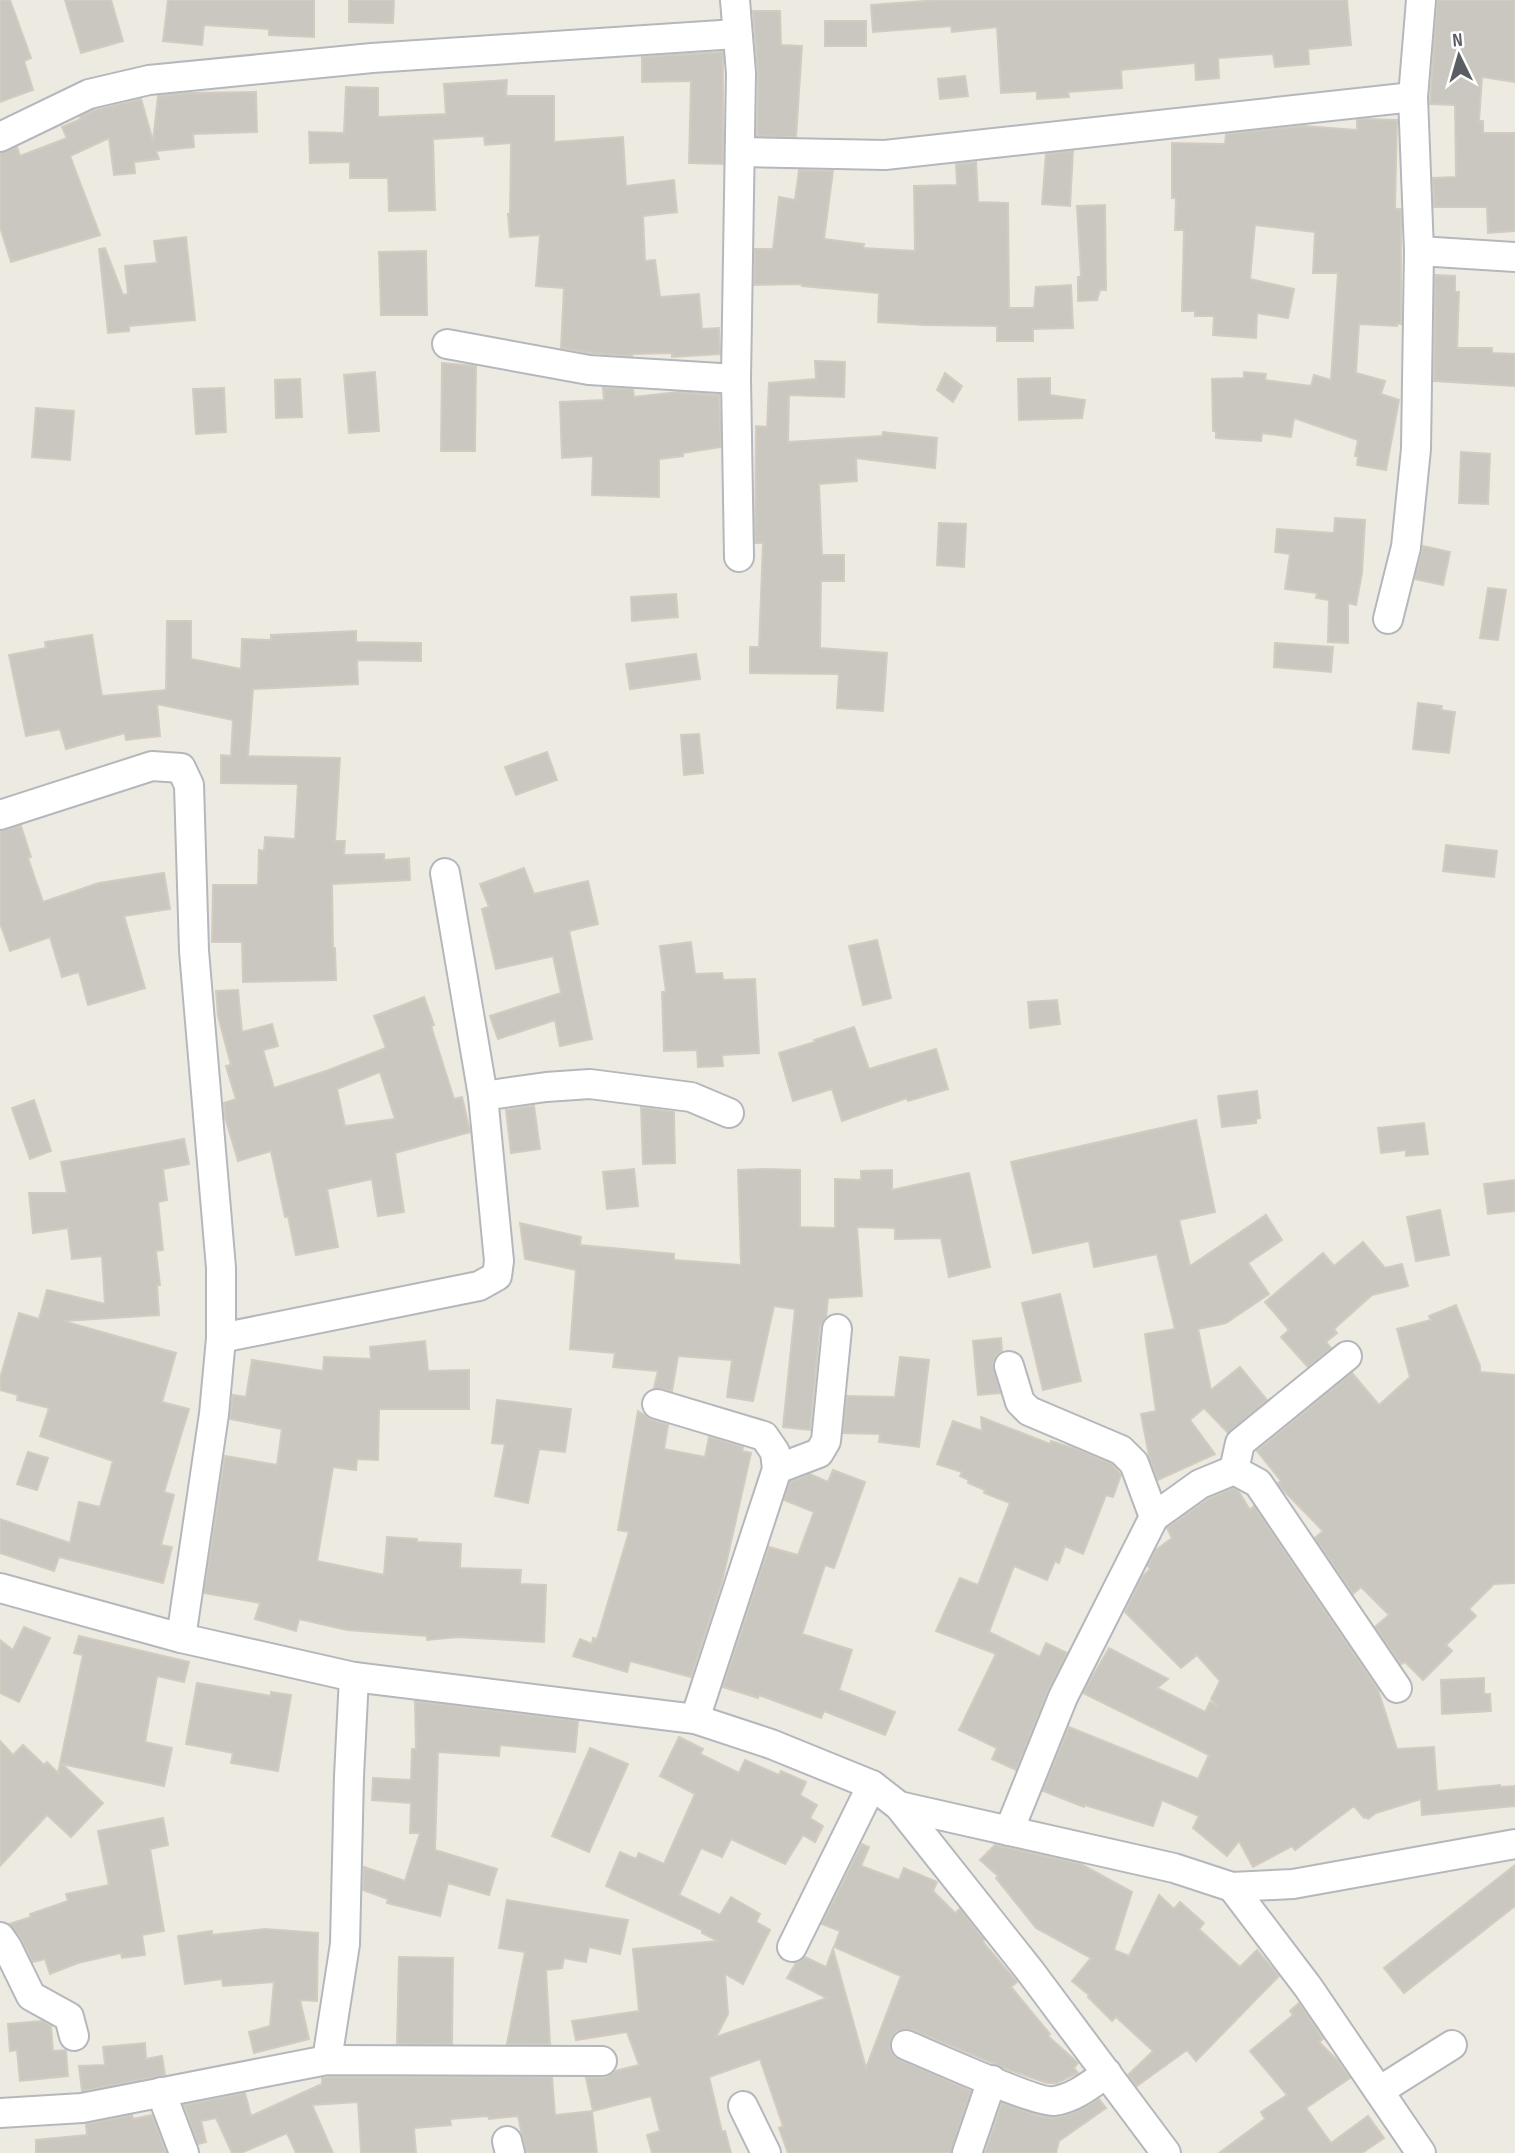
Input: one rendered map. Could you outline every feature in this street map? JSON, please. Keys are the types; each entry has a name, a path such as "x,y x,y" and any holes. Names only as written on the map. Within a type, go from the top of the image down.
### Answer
{"street":[{"path":"735,0 741,73 736,379 739,557"},
{"path":"1388,619 1406,547 1416,449 1419,251 1413,97 1421,0"},
{"path":"0,137 89,94 149,80 372,58 736,34"},
{"path":"740,152 886,155 1413,97"},
{"path":"1419,251 1515,257"},
{"path":"447,344 589,370 736,379"},
{"path":"0,815 152,766 181,768 188,785 194,951 220,1255 221,1338 214,1415 181,1638"},
{"path":"221,1338 479,1286 497,1276 499,1261 483,1096 445,873"},
{"path":"483,1096 590,1084 691,1097 729,1114"},
{"path":"777,1469 819,1453 826,1441 837,1329"},
{"path":"1234,1469 1240,1443 1347,1356"},
{"path":"1009,1366 1020,1402 1029,1411 1121,1450 1135,1463 1154,1517"},
{"path":"657,1404 764,1436 775,1452 777,1469 695,1719"},
{"path":"1009,1831 1063,1697 1154,1517 1200,1485 1234,1469"},
{"path":"1234,1469 1258,1483 1397,1688"},
{"path":"0,1588 181,1638 354,1677 695,1719 771,1744 872,1785 899,1806 1030,1971 1166,2153"},
{"path":"327,2060 345,1944 354,1677"},
{"path":"792,1947 872,1785"},
{"path":"899,1806 1174,1868 1232,1887 1293,1884 1515,1844"},
{"path":"1232,1887 1308,1987 1421,2153"},
{"path":"0,1937 31,1996 69,2017 74,2036"},
{"path":"906,2045 1051,2102 1077,2094 1107,2073"},
{"path":"1379,2091 1452,2045"},
{"path":"0,2113 82,2108 327,2060 602,2061"},
{"path":"967,2153 992,2081"},
{"path":"161,2092 184,2153"},
{"path":"743,2106 766,2153"}],"building":[{"path":"0,0 10,0 31,58 24,61 33,90 0,102"},
{"path":"65,0 111,0 123,41 81,53"},
{"path":"168,0 314,0 314,37 269,35 269,29 204,25 202,45 163,41"},
{"path":"349,0 394,0 393,23 349,22"},
{"path":"938,0 1347,0 1351,45 1308,49 1309,64 1275,67 1273,54 1218,58 1219,78 1196,80 1195,63 1121,70 1122,88 1068,92 1069,97 1037,99 1037,91 1001,93 997,27 952,32 951,26 873,32 871,5"},
{"path":"1437,0 1515,0 1515,82 1482,77 1479,121 1483,121 1483,133 1515,133 1515,231 1488,233 1487,207 1434,207 1433,178 1456,177 1455,105 1430,104"},
{"path":"753,11 780,11 781,45 802,46 796,137 757,136 758,73"},
{"path":"825,21 866,21 866,46 825,46"},
{"path":"723,52 723,164 689,163 691,81 642,82 642,57"},
{"path":"965,76 968,96 940,99 938,79"},
{"path":"507,80 506,96 554,96 554,142 623,137 626,186 674,180 677,212 643,216 645,261 655,260 660,297 699,294 702,329 719,328 720,354 632,356 561,348 564,288 536,286 540,235 510,237 508,214 511,143 485,145 484,136 433,139 435,210 389,211 388,178 350,178 350,162 310,163 309,132 344,133 346,87 378,88 378,117 446,114 444,84"},
{"path":"256,92 257,132 193,134 194,147 156,151 159,159 134,162 135,173 114,175 109,138 70,156 100,235 11,262 0,227 0,153 17,147 20,156 67,138 62,127 81,119 80,117 95,110 141,99 153,141 158,96"},
{"path":"1357,120 1397,120 1395,209 1401,209 1401,324 1359,324 1356,373 1385,381 1381,394 1399,400 1386,470 1357,465 1358,456 1355,456 1358,440 1294,418 1291,437 1262,433 1261,441 1216,438 1216,431 1213,431 1212,379 1244,378 1244,372 1266,374 1265,380 1311,386 1314,375 1331,380 1338,273 1313,273 1315,232 1255,225 1250,279 1294,289 1288,318 1257,313 1256,338 1213,335 1214,316 1195,316 1195,311 1182,311 1184,230 1175,230 1176,198 1172,198 1172,143 1225,144 1226,134 1304,126 1357,130"},
{"path":"1073,151 1070,206 1042,204 1046,154"},
{"path":"976,162 978,202 1008,203 1009,308 1034,308 1036,287 1071,285 1073,328 1033,329 1033,341 997,341 997,326 878,322 879,293 802,284 754,285 755,249 773,249 779,197 795,200 799,170 833,171 824,239 864,244 863,248 915,251 914,186 957,185 956,164"},
{"path":"1105,205 1106,290 1100,290 1097,300 1078,301 1078,277 1081,277 1077,206"},
{"path":"186,237 195,320 129,326 129,331 108,333 99,249 105,248 123,295 128,294 125,266 157,263 154,241"},
{"path":"426,251 427,315 381,315 379,252"},
{"path":"1435,275 1455,276 1455,292 1459,292 1457,348 1492,348 1492,353 1515,354 1515,386 1434,381"},
{"path":"815,361 845,362 844,397 789,395 788,442 882,436 883,432 937,438 935,468 856,458 857,481 819,484 822,555 844,555 844,581 821,581 820,648 887,653 883,711 837,708 839,674 750,673 750,647 759,647 763,543 755,543 756,426 767,427 769,383 816,379"},
{"path":"442,363 476,366 475,451 441,451"},
{"path":"375,372 379,431 349,433 344,375"},
{"path":"945,373 962,386 953,402 937,390"},
{"path":"1050,378 1050,395 1085,400 1082,418 1019,420 1018,379"},
{"path":"300,379 302,417 276,418 275,380"},
{"path":"224,388 226,432 196,434 193,389"},
{"path":"603,388 633,389 634,397 678,392 719,395 721,447 659,459 659,497 592,495 593,456 562,458 560,402 604,400"},
{"path":"36,408 74,411 70,460 32,457"},
{"path":"1461,452 1490,454 1488,504 1459,503"},
{"path":"1335,518 1365,520 1362,573 1356,605 1348,603 1348,643 1328,642 1329,600 1316,598 1317,593 1285,589 1290,554 1275,552 1277,529 1334,533"},
{"path":"939,523 966,524 964,567 937,565"},
{"path":"1423,546 1450,552 1443,585 1415,579"},
{"path":"1488,588 1506,590 1498,640 1480,638"},
{"path":"676,594 678,617 632,621 631,597"},
{"path":"167,621 191,621 191,659 241,669 242,639 271,640 271,635 356,631 356,642 421,643 421,661 357,660 358,684 253,689 248,756 340,758 335,841 345,841 344,855 384,854 384,860 409,858 410,880 332,884 336,980 243,982 242,942 212,942 213,885 258,885 259,850 264,851 265,837 295,839 298,784 221,783 221,755 231,756 233,720 157,704 160,736 126,740 125,733 66,749 60,729 26,736 9,655 46,648 45,642 92,635 102,696 166,690"},
{"path":"1275,643 1333,647 1331,672 1274,667"},
{"path":"696,654 700,679 630,689 626,664"},
{"path":"1418,703 1442,706 1441,710 1455,712 1449,753 1413,749"},
{"path":"699,734 703,773 684,775 681,735"},
{"path":"547,752 557,780 516,795 505,767"},
{"path":"21,826 31,857 28,858 43,902 99,883 164,873 170,909 124,916 145,988 88,1005 79,972 62,977 50,937 10,951 0,923 0,831"},
{"path":"1446,845 1497,851 1494,877 1443,871"},
{"path":"524,868 534,894 588,881 598,924 569,931 592,1039 560,1046 555,1020 498,1039 490,1016 561,993 553,956 496,969 482,909 489,907 480,884"},
{"path":"877,940 891,998 863,1005 849,946"},
{"path":"691,942 695,974 722,973 723,980 755,979 759,1053 722,1055 723,1066 698,1067 697,1050 664,1051 662,992 666,992 660,946"},
{"path":"238,990 242,1032 272,1024 278,1046 263,1050 274,1088 386,1048 374,1016 424,997 454,1099 462,1097 470,1132 395,1153 404,1212 378,1216 372,1179 327,1189 338,1247 296,1255 271,1151 238,1161 225,1117 224,1103 236,1099 226,1066 231,1065 218,1016 216,991","holes":["380,1072 395,1119 345,1126 337,1089"]},
{"path":"1057,1000 1060,1024 1030,1028 1028,1002"},
{"path":"854,1027 869,1069 936,1049 948,1089 908,1101 907,1098 842,1121 832,1089 793,1101 779,1053"},
{"path":"1257,1091 1260,1118 1256,1119 1256,1123 1222,1127 1218,1096"},
{"path":"34,1100 51,1151 30,1159 12,1108"},
{"path":"534,1106 540,1149 511,1153 506,1110"},
{"path":"641,1107 674,1112 675,1163 643,1164"},
{"path":"1196,1120 1215,1212 1179,1220 1190,1266 1266,1215 1282,1240 1248,1263 1269,1294 1226,1323 1198,1329 1211,1390 1240,1367 1267,1400 1228,1433 1204,1408 1190,1420 1215,1454 1158,1480 1149,1456 1141,1414 1156,1411 1145,1334 1175,1329 1157,1254 1094,1267 1089,1241 1033,1253 1011,1162"},
{"path":"1424,1123 1428,1154 1406,1156 1406,1150 1381,1153 1378,1128"},
{"path":"184,1139 189,1164 163,1169 167,1200 158,1202 163,1250 156,1251 160,1285 157,1285 159,1315 63,1321 176,1353 162,1402 189,1409 164,1492 174,1495 161,1545 172,1547 163,1583 59,1557 54,1571 0,1553 0,1519 70,1543 79,1502 100,1507 113,1461 40,1436 49,1408 17,1400 18,1395 0,1390 0,1378 19,1313 39,1319 47,1290 105,1304 102,1256 72,1259 68,1228 33,1233 29,1193 67,1193 61,1162"},
{"path":"634,1169 638,1206 607,1209 603,1172"},
{"path":"738,1170 800,1170 800,1227 835,1228 835,1179 861,1180 861,1171 892,1170 892,1190 969,1173 990,1267 949,1277 941,1238 895,1239 895,1228 857,1227 862,1296 828,1298 826,1318 820,1327 810,1430 783,1427 795,1309 774,1306 753,1401 727,1397 732,1360 678,1356 672,1391 654,1388 658,1371 613,1367 615,1353 570,1349 576,1270 525,1259 520,1223 581,1237 580,1245 674,1254 674,1260 741,1265"},
{"path":"1515,1180 1515,1211 1488,1214 1484,1184"},
{"path":"1440,1210 1449,1255 1416,1261 1407,1217"},
{"path":"1363,1242 1385,1268 1402,1264 1408,1286 1372,1295 1334,1329 1337,1333 1326,1342 1331,1348 1308,1367 1281,1337 1289,1330 1265,1302 1323,1253 1334,1266"},
{"path":"1060,1294 1081,1381 1043,1390 1022,1303"},
{"path":"1456,1305 1480,1372 1515,1375 1515,1583 1494,1584 1469,1609 1476,1616 1446,1645 1452,1651 1423,1680 1405,1662 1401,1664 1375,1627 1389,1615 1361,1587 1353,1594 1315,1538 1323,1531 1281,1488 1278,1483 1281,1481 1257,1451 1352,1373 1379,1405 1410,1377 1397,1329 1431,1320 1429,1316"},
{"path":"1001,1338 1002,1351 996,1355 993,1363 1000,1393 978,1395 973,1341"},
{"path":"425,1341 428,1371 469,1370 469,1409 379,1409 378,1460 357,1459 356,1470 333,1467 317,1561 384,1575 387,1537 417,1539 417,1542 461,1544 460,1568 521,1570 520,1584 546,1585 544,1642 458,1637 427,1640 427,1636 347,1630 299,1619 296,1631 255,1619 260,1603 204,1593 225,1456 277,1465 282,1429 230,1419 233,1395 246,1397 252,1360 323,1371 324,1357 371,1359 370,1347"},
{"path":"900,1357 929,1360 919,1447 879,1442 880,1434 843,1433 847,1396 895,1397"},
{"path":"497,1400 571,1409 565,1452 539,1449 528,1503 495,1496 505,1444 492,1443"},
{"path":"638,1411 652,1420 668,1425 664,1449 705,1457 709,1437 743,1447 742,1451 751,1453 722,1582 691,1677 630,1661 627,1672 573,1656 580,1639 592,1644 593,1638 597,1639 629,1532 618,1530"},
{"path":"981,1417 1050,1444 1051,1441 1079,1450 1112,1464 1121,1475 1113,1497 1106,1495 1083,1554 1065,1546 1059,1563 1055,1561 1047,1580 1014,1566 989,1632 1040,1657 1046,1643 1067,1653 1048,1691 1016,1770 992,1759 997,1748 959,1730 996,1654 936,1631 960,1578 978,1585 1010,1503 984,1493 985,1490 968,1483 969,1480 960,1476 962,1472 937,1464 953,1421 982,1431"},
{"path":"28,1452 48,1458 37,1490 17,1484"},
{"path":"833,1470 865,1482 834,1568 825,1565 802,1634 852,1650 839,1690 895,1712 885,1735 824,1711 821,1718 759,1695 758,1698 723,1687 769,1547 798,1555 814,1512 784,1500 790,1482 810,1474 828,1482"},
{"path":"1233,1488 1239,1492 1250,1510 1254,1506 1378,1690 1397,1749 1434,1747 1437,1791 1515,1786 1515,1806 1422,1815 1421,1799 1376,1813 1368,1819 1354,1806 1295,1850 1292,1846 1253,1867 1239,1841 1227,1856 1193,1828 1199,1816 1162,1800 1153,1826 1085,1805 1084,1807 1043,1791 1069,1727 1198,1779 1209,1755 1083,1693 1109,1648 1168,1679 1157,1688 1205,1712 1210,1702 1218,1706 1211,1699 1220,1681 1197,1655 1181,1668 1125,1612 1143,1576 1150,1569 1148,1566 1156,1550 1172,1538 1167,1528 1208,1499"},
{"path":"24,1627 50,1638 19,1702 0,1693 0,1640 13,1650"},
{"path":"79,1636 189,1662 184,1682 157,1676 145,1742 172,1748 164,1786 62,1764 103,1803 71,1837 47,1815 0,1866 0,1741 13,1755 23,1745 44,1765 47,1762 58,1773 83,1655 74,1653"},
{"path":"1484,1678 1484,1694 1490,1694 1491,1711 1442,1714 1441,1680"},
{"path":"197,1683 271,1696 271,1692 291,1695 278,1771 231,1763 233,1753 186,1744"},
{"path":"415,1701 578,1721 575,1752 500,1745 499,1756 438,1752 435,1850 497,1869 489,1895 448,1883 440,1916 387,1903 388,1899 363,1890 364,1867 405,1881 420,1833 410,1833 411,1803 372,1800 373,1778 411,1780 412,1749 416,1749"},
{"path":"679,1737 703,1749 700,1754 739,1773 745,1760 779,1775 781,1771 806,1782 800,1795 817,1805 810,1818 823,1826 815,1842 803,1835 785,1864 731,1839 722,1857 701,1848 679,1895 720,1915 731,1897 760,1914 756,1922 770,1930 743,1984 725,1974 728,2014 716,2037 827,1998 787,1978 796,1963 805,1957 826,1967 833,1949 866,2068 901,1976 834,1947 840,1931 822,1924 862,1844 869,1847 861,1866 899,1880 904,1868 937,1882 933,1891 955,1913 960,1909 983,1942 1017,1982 1011,1987 1050,2034 1048,2036 1078,2063 1074,2068 1078,2073 1057,2083 1047,2083 913,2030 897,2031 891,2038 893,2055 971,2091 951,2153 788,2153 779,2128 783,2126 760,2059 709,2077 722,2132 725,2131 731,2153 652,2153 647,2135 660,2131 651,2096 593,2111 586,2078 603,2078 615,2071 639,2065 627,2032 576,2040 572,2021 639,2011 633,1949 718,1941 702,1933 702,1930 606,1886 620,1852 636,1859 639,1853 664,1864 695,1794 660,1776"},
{"path":"590,1748 628,1764 589,1852 552,1836"},
{"path":"163,1818 168,1845 150,1849 164,1931 142,1935 145,1955 122,1958 121,1953 78,1963 50,1974 45,1959 33,1962 21,1938 9,1924 68,1901 66,1894 109,1885 98,1831"},
{"path":"995,1845 1081,1864 1132,1892 1114,1950 1129,1956 1159,1895 1174,1909 1180,1902 1204,1923 1199,1929 1240,1967 1257,1950 1279,1976 1196,2061 1187,2050 1137,2086 1128,2075 1153,2051 1116,2017 1112,2021 1089,1995 1072,1981 1091,1958 1036,1928 996,1878 998,1876 980,1860"},
{"path":"1515,1865 1515,1906 1404,1993 1384,1968"},
{"path":"507,1900 628,1920 620,1954 589,1947 586,1962 564,1958 562,1968 546,1970 550,2044 507,2044 525,1952 499,1948"},
{"path":"265,1929 318,1933 317,2001 300,2000 309,2039 254,2053 249,2032 270,2026 274,1982 223,1986 222,1979 185,1984 178,1936 212,1931 212,1935"},
{"path":"399,1957 453,1958 452,2044 397,2044"},
{"path":"1299,2003 1323,2039 1319,2042 1350,2078 1306,2108 1331,2143 1368,2116 1384,2138 1362,2153 1219,2153 1265,2119 1261,2112 1287,2095 1250,2051 1293,2015 1290,2011"},
{"path":"42,2021 51,2026 53,2051 66,2050 68,2076 20,2081 17,2050 10,2051 8,2024"},
{"path":"145,2043 146,2059 162,2056 165,2075 82,2091 79,2066 105,2065 103,2047"},
{"path":"552,2077 555,2115 592,2111 597,2153 526,2153 518,2116 489,2119 488,2116 450,2119 451,2125 414,2128 416,2153 361,2153 358,2102 312,2105 333,2153 296,2153 287,2133 241,2153 232,2153 216,2118 201,2121 206,2142 198,2144 184,2105 245,2093 251,2116 322,2084 322,2078"},
{"path":"1099,2099 1106,2108 1059,2141 1056,2153 985,2153 1002,2103 1053,2118 1074,2113"},
{"path":"132,2115 133,2119 152,2115 166,2153 36,2153 36,2140 87,2135 86,2124"}]}
